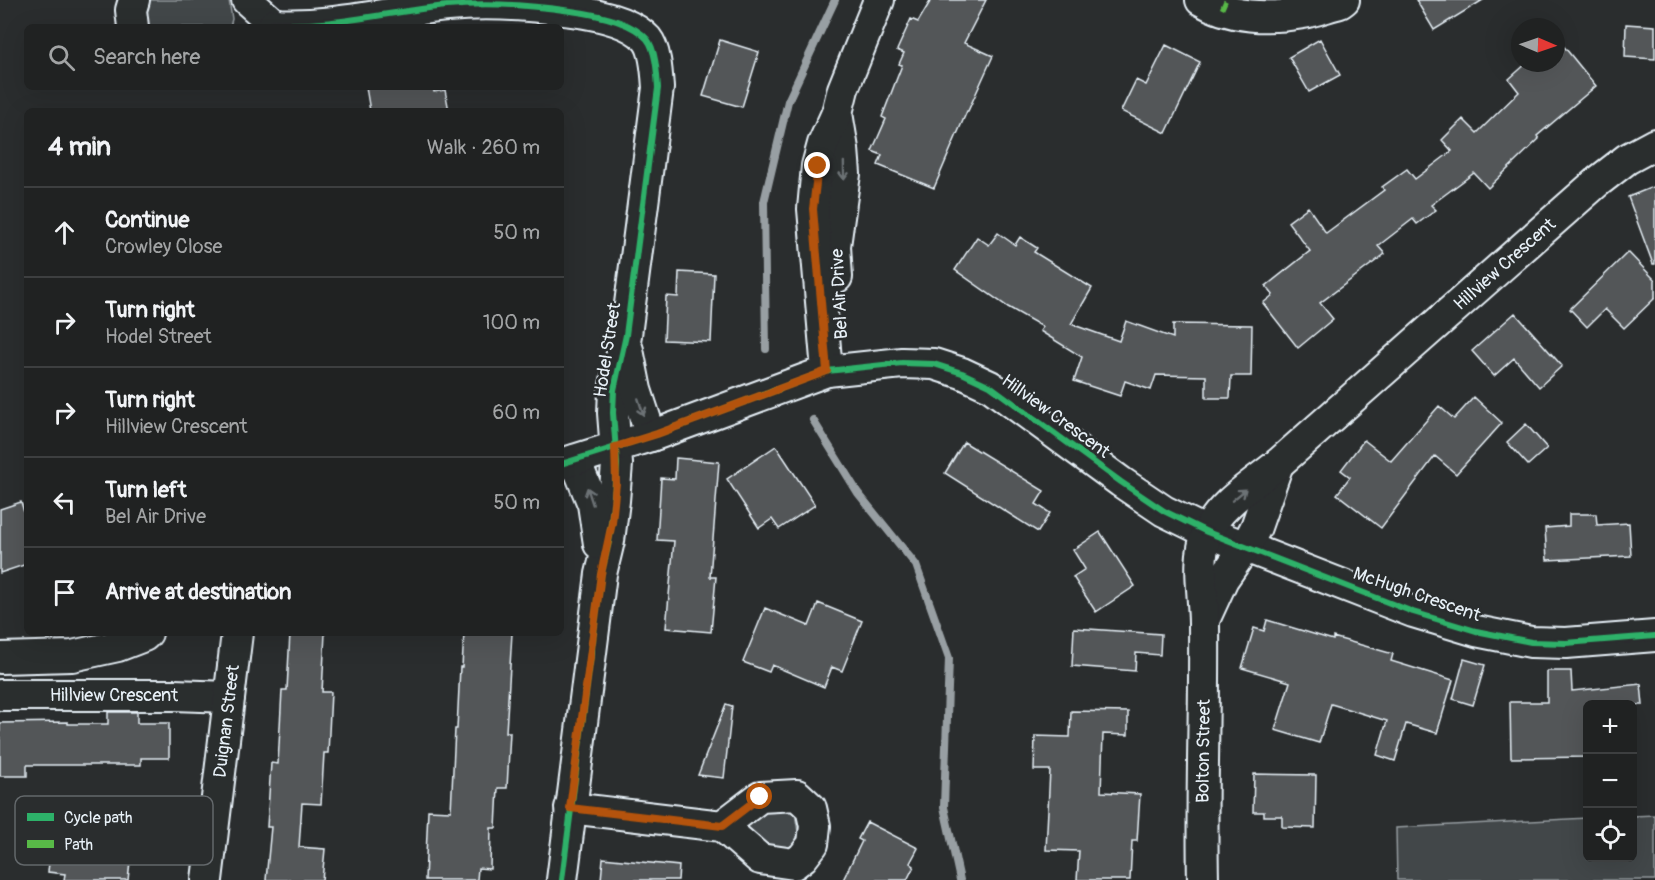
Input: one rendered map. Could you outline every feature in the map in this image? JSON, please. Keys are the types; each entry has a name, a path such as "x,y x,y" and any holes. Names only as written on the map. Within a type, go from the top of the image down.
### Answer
{"street":[{"path":"133,24 131,10 134,0"},
{"path":"247,0 269,24"},
{"name":"Bel Air Drive","path":"836,370 813,209 823,144 837,113 843,89 879,0"},
{"path":"1201,0 1240,15 1274,16 1305,13 1344,0"},
{"name":"Hodel Street","path":"315,24 446,6 508,4 588,13 616,21 633,29 648,40 655,60 658,88 626,335 614,390 616,473 613,512 601,574 562,880"},
{"name":"Hillview Crescent","path":"1207,532 1227,506 1278,464 1596,183 1627,159 1655,144"},
{"name":"Hodel Street","path":"626,335 630,366 651,436"},
{"name":"Hillview Crescent","path":"568,462 651,436 836,370 902,363 934,364 962,373 990,386 1164,511 1207,532 1246,546 1256,527 1278,464"},
{"name":"Hodel Street","path":"568,462 593,504 599,539 601,574"},
{"name":"Bolton Street","path":"1203,880 1204,622 1200,553 1207,532"},
{"name":"Bolton Street","path":"1204,622 1223,579 1246,546"},
{"name":"McHugh Crescent","path":"1246,546 1413,612 1476,631 1531,642 1566,643 1655,636"},
{"path":"0,657 72,656 118,646 140,636"},
{"name":"Duignan Street","path":"213,830 237,636"},
{"name":"Hillview Crescent","path":"0,695 174,695 229,698"},
{"path":"570,808 722,826"},
{"name":"Duignan Street","path":"207,880 209,865"}],"shaded area":[{"path":"143,0 229,0 231,24 143,24"},
{"path":"782,804 795,814 798,832 794,848 777,855 737,826 747,815"},
{"path":"1655,815 1655,880 1397,880 1396,828 1583,818 1583,862 1637,862 1637,816"}],"building":[{"path":"931,0 986,0 964,43 993,56 934,188 878,165 882,155 872,151 886,119 882,117 902,65 899,64 904,53 897,50 911,19 918,22"},
{"path":"1416,0 1483,0 1434,30"},
{"path":"1626,24 1655,26 1655,59 1625,57"},
{"path":"1320,39 1340,75 1309,92 1289,57"},
{"path":"720,40 759,52 742,107 703,96"},
{"path":"1166,45 1200,62 1166,133 1121,111 1136,80 1146,85"},
{"path":"1565,48 1596,86 1537,136 1539,139 1488,188 1474,173 1431,205 1436,210 1417,224 1413,219 1378,246 1385,254 1320,303 1333,319 1298,348 1263,303 1273,295 1266,286 1310,251 1288,222 1308,207 1326,233 1384,190 1382,187 1407,169 1415,179 1452,151 1442,140 1463,119 1477,133 1519,92 1509,79 1517,72 1565,72"},
{"path":"366,90 434,90 434,92 445,90 448,108 370,108"},
{"path":"1655,186 1655,264 1653,264 1628,197"},
{"path":"998,233 1015,245 1020,237 1037,248 1034,252 1092,288 1071,324 1119,341 1126,321 1173,338 1173,324 1252,325 1251,376 1231,376 1230,398 1206,398 1206,376 1156,375 1151,390 1125,381 1120,396 1074,381 1082,357 1040,331 1043,327 1008,307 955,270 977,237 989,245"},
{"path":"1628,252 1655,280 1655,298 1624,328 1605,309 1587,327 1570,309"},
{"path":"679,272 714,274 711,342 664,340 666,296 678,297"},
{"path":"1515,313 1562,366 1539,387 1514,358 1494,376 1472,351"},
{"path":"1474,397 1502,423 1456,474 1435,456 1381,528 1337,494 1350,477 1341,470 1364,440 1391,461 1439,406 1454,419"},
{"path":"1526,424 1547,448 1528,465 1507,442"},
{"path":"964,442 1044,491 1036,504 1050,513 1038,532 945,473"},
{"path":"776,446 815,505 779,529 772,519 759,528 727,479"},
{"path":"676,458 719,462 710,577 716,577 711,632 666,628 674,541 657,540 661,478 675,479"},
{"path":"21,502 24,512 24,565 0,573 0,509"},
{"path":"1569,514 1596,514 1597,525 1629,523 1631,556 1547,560 1545,528 1569,526"},
{"path":"1100,532 1135,586 1096,612 1073,577 1085,569 1073,550"},
{"path":"818,603 862,621 842,671 832,667 824,687 772,665 769,672 743,662 765,608 809,626"},
{"path":"1267,620 1333,640 1333,637 1393,654 1391,661 1453,680 1437,733 1406,724 1395,761 1377,755 1387,721 1331,704 1319,743 1275,730 1290,682 1242,668 1254,628 1264,631"},
{"path":"1074,628 1161,634 1160,655 1136,653 1135,671 1072,666"},
{"path":"290,636 325,636 322,692 331,692 328,753 324,753 321,804 302,803 299,847 325,849 322,880 266,880 271,827 267,827 271,763 278,764 282,690 287,690"},
{"path":"464,636 512,636 506,732 510,732 507,788 498,788 496,828 491,828 490,869 478,868 477,880 425,880 428,810 451,811 455,729 457,729 460,667 462,667"},
{"path":"1464,659 1485,665 1473,705 1453,699"},
{"path":"1547,671 1571,671 1572,691 1641,684 1643,705 1637,705 1637,700 1583,700 1583,757 1511,758 1510,702 1547,702"},
{"path":"726,704 732,706 724,778 698,775"},
{"path":"1071,711 1128,712 1128,735 1103,734 1101,792 1140,794 1137,841 1132,841 1130,880 1077,880 1079,851 1046,850 1050,770 1034,770 1035,736 1070,737"},
{"path":"108,712 137,712 137,723 169,723 169,758 141,758 141,765 27,765 27,776 0,776 0,723 108,724"},
{"path":"1254,774 1316,775 1315,828 1282,827 1282,816 1264,816 1264,812 1253,812"},
{"path":"867,822 918,848 910,863 914,866 907,880 843,880 862,841 858,839"},
{"path":"603,858 679,866 678,880 601,880"},
{"path":"49,865 130,865 128,880 64,880 65,874 48,872"}],"waterway":[{"path":"766,349 764,202 788,101 835,0"},
{"path":"813,420 858,493 916,565 949,658 944,807 960,880"}],"marked path":[{"path":"1222,9 1226,0"}],"cycle path":[{"path":"317,24 426,8 493,4 525,6 580,12 612,19 632,27 647,39 652,49 658,88 626,335 614,390 613,413 617,464 614,501 609,541 601,574 562,880"},
{"path":"564,463 657,434 827,371 902,363 934,364 962,373 990,386 1164,511 1207,532 1413,612 1476,631 1531,642 1566,643 1655,636"}],"route":[{"path":"760,797 722,826 570,808 601,574 612,523 617,464 615,447 657,434 827,371 813,209 818,166"}]}
